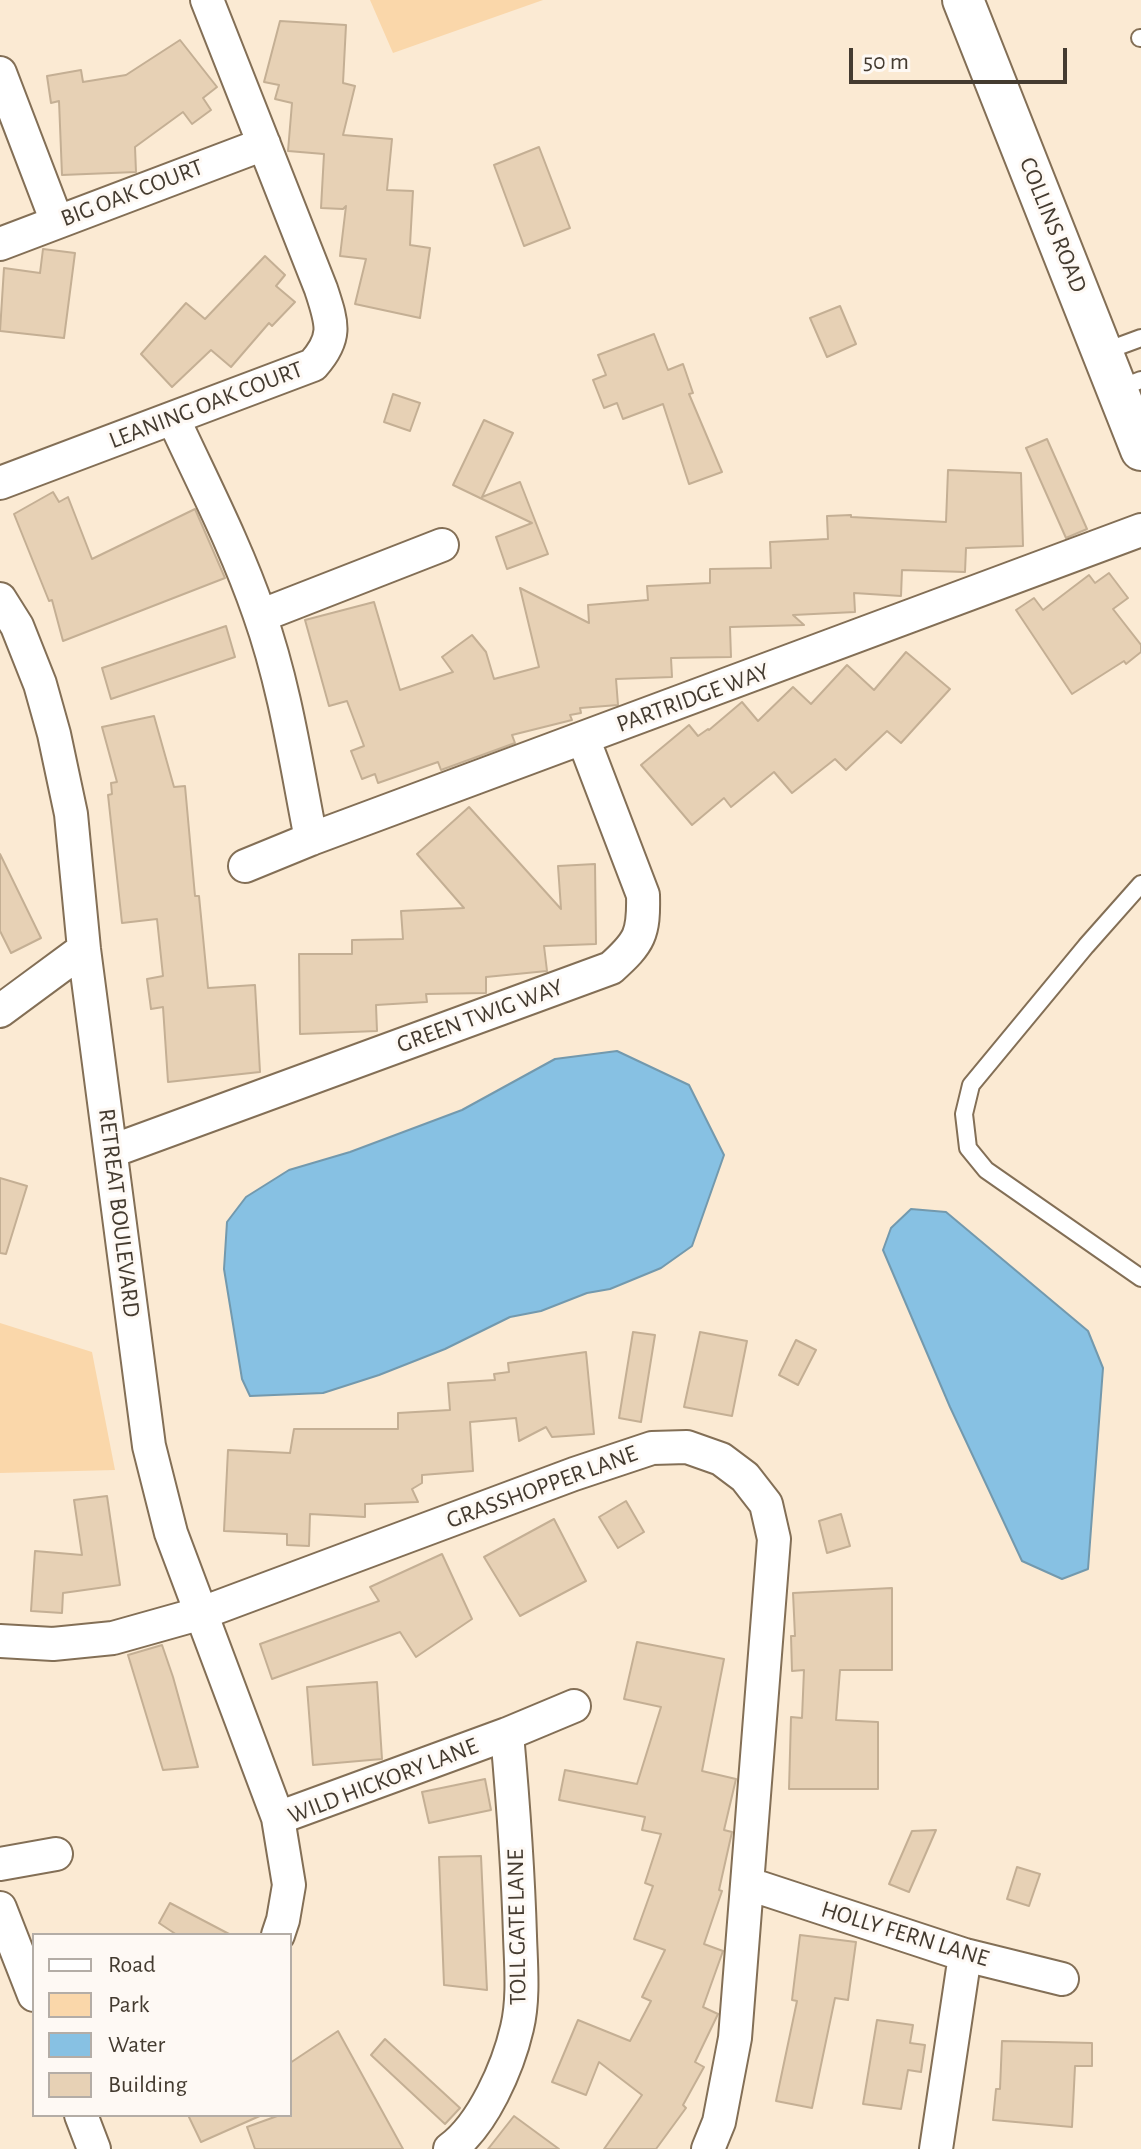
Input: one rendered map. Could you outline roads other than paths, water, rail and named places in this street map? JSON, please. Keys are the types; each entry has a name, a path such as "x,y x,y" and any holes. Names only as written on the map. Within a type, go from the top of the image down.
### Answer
{"street":[{"name":"LEANING OAK COURT","path":"0,483 313,365 328,348 331,319 321,289 207,0"},
{"name":"COLLINS ROAD","path":"963,0 1103,352 1130,385 1141,450"},
{"path":"0,73 57,222"},
{"name":"BIG OAK COURT","path":"0,244 264,144"},
{"path":"173,418 239,561 260,616 287,715 311,839"},
{"name":"PARTRIDGE WAY","path":"245,866 1141,530"},
{"path":"260,616 442,545"},
{"name":"RETREAT BOULEVARD","path":"0,599 17,626 40,684 71,814 84,949 149,1446 171,1533 278,1818"},
{"name":"GREEN TWIG WAY","path":"112,1151 611,968 634,947 644,922 643,895 583,738"},
{"path":"0,1011 84,949"},
{"name":"GRASSHOPPER LANE","path":"0,1641 53,1644 113,1638 202,1613 559,1479 652,1448 687,1447 721,1459 745,1477 766,1504 774,1539 735,2038 719,2122 708,2149"},
{"name":"WILD HICKORY LANE","path":"279,1933 289,1885 278,1818 507,1734 574,1706"},
{"name":"TOLL GATE LANE","path":"454,2148 485,2108 503,2071 518,2026 521,1979 518,1866 507,1734"},
{"path":"0,1864 56,1854"},
{"name":"HOLLY FERN LANE","path":"749,1884 965,1955 1062,1979"},
{"path":"0,1908 32,1990"},
{"path":"936,2149 965,1955"},
{"path":"82,2117 94,2149"}],"lane":[{"path":"1103,352 1141,338"},
{"path":"1141,884 971,1085 964,1114 968,1148 986,1170 1141,1278"}],"water":[{"path":"617,1051 689,1085 724,1155 692,1246 661,1268 610,1289 587,1293 541,1311 510,1317 445,1349 379,1375 323,1393 250,1396 242,1379 224,1269 227,1222 246,1197 289,1170 350,1152 462,1110 555,1059"},
{"path":"911,1209 946,1212 1088,1331 1103,1368 1088,1569 1062,1579 1022,1561 950,1407 883,1250 891,1228"}]}
